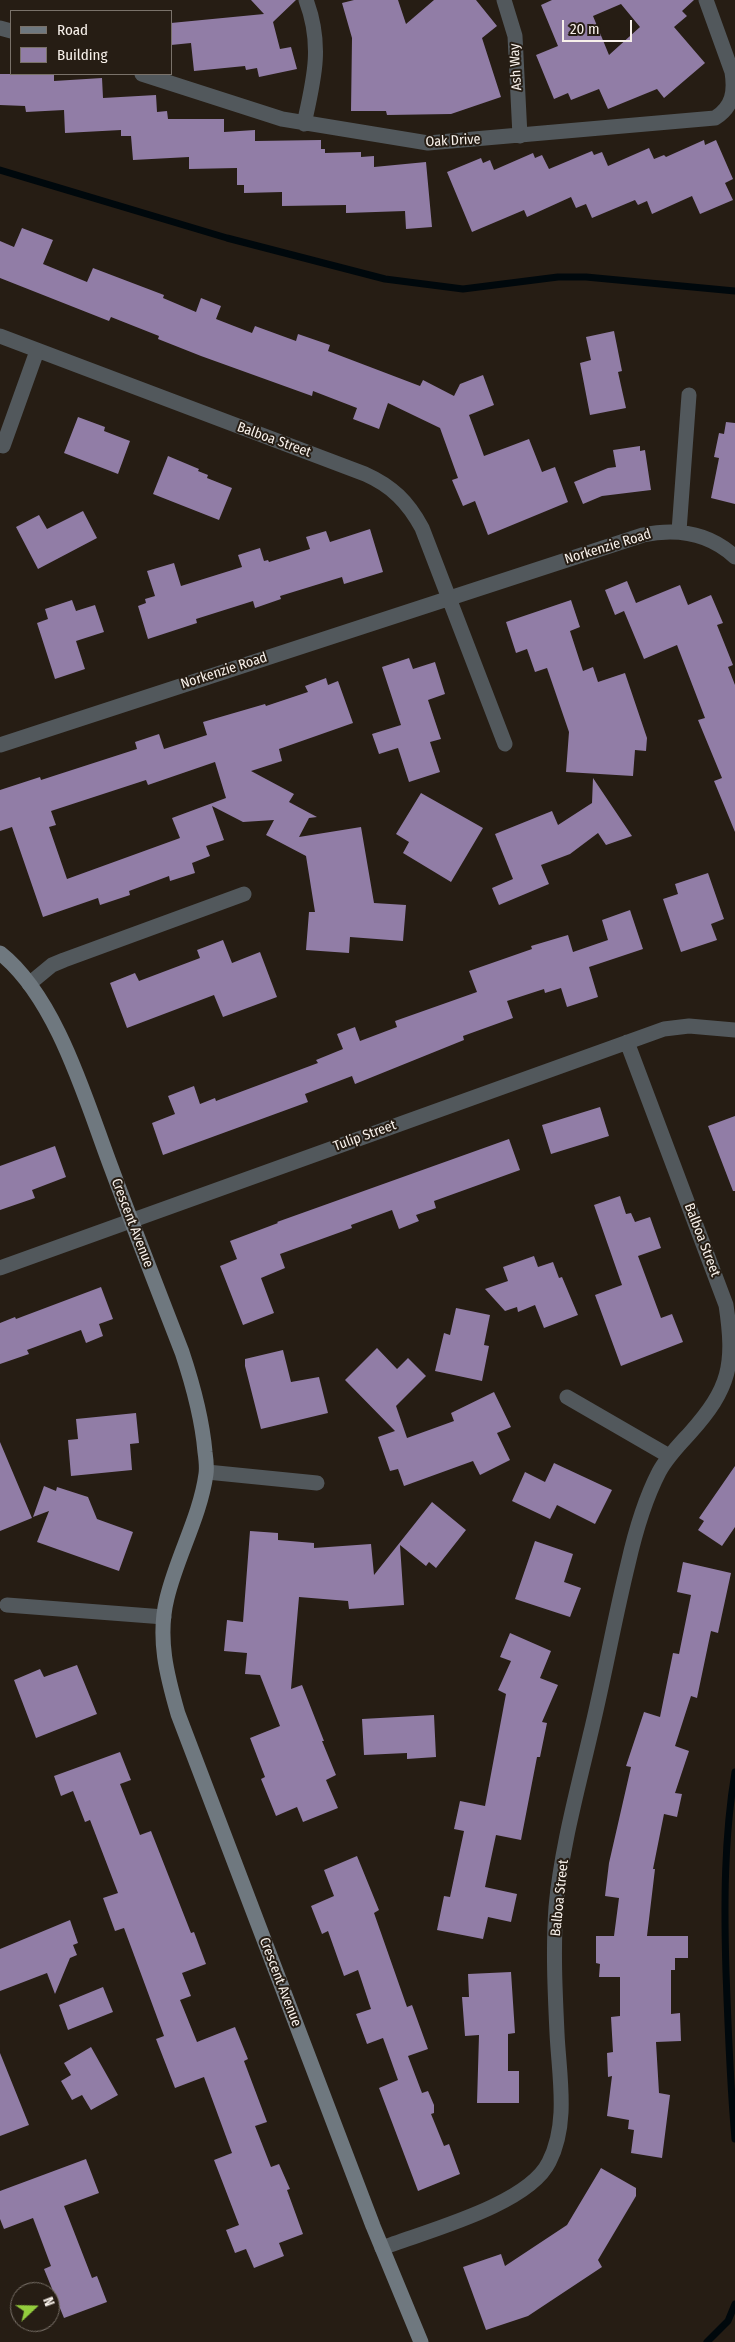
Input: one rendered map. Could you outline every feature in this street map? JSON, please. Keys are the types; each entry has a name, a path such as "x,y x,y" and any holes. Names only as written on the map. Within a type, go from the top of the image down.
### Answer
{"street":[{"path":"304,124 317,53 316,37 306,0"},
{"name":"Ash Way","path":"504,0 515,36 520,136"},
{"name":"Oak Drive","path":"145,75 282,119 428,143 715,118 724,113 733,98 734,71 706,0"},
{"name":"Balboa Street","path":"0,336 382,481 400,495 412,510 422,528 449,597"},
{"path":"2,446 37,351"},
{"path":"678,531 690,395"},
{"name":"Norkenzie Road","path":"0,745 643,535 678,531 705,537 735,557"},
{"path":"449,597 505,744"},
{"path":"29,984 52,965 244,894"},
{"name":"Crescent Avenue","path":"0,954 29,984 45,1009 70,1060 182,1352 198,1400 204,1434 207,1472 201,1501 167,1598 162,1644 167,1676 178,1714 382,2248 421,2342"},
{"name":"Tulip Street","path":"0,1268 627,1042 677,1026 735,1030"},
{"name":"Balboa Street","path":"382,2248 501,2203 520,2193 535,2181 547,2166 557,2145 562,2121 554,1952 556,1905 562,1864 632,1545 640,1517 659,1472 669,1456 721,1395 734,1354 733,1332 726,1305 627,1042"},
{"path":"568,1397 669,1456"},
{"path":"207,1472 317,1483"},
{"path":"7,1605 164,1617"}],"building":[{"path":"251,0 296,0 273,22 280,49 291,47 297,69 259,77 257,68 246,70 245,66 194,71 191,43 172,45 172,23 264,14"},
{"path":"354,0 398,0 406,24 434,0 476,0 497,26 482,38 501,97 451,114 387,115 386,111 351,111 352,38 342,3"},
{"path":"552,0 694,0 682,11 687,16 674,27 705,63 664,98 657,89 608,109 599,89 571,100 568,93 554,99 536,55 558,46 541,5","holes":["621,4 640,27 609,55 593,16"]},
{"path":"0,74 54,75 54,81 102,78 103,98 156,95 157,112 167,111 168,119 224,119 224,132 255,130 255,141 321,140 321,149 325,149 325,153 361,152 361,157 374,156 374,167 426,162 432,227 406,229 405,211 346,213 346,205 282,206 282,192 244,193 244,185 237,185 237,168 189,169 189,157 133,160 131,136 121,136 121,130 65,133 64,110 26,112 25,106 0,105"},
{"path":"704,140 705,145 716,140 733,179 725,183 733,200 700,214 692,196 652,214 647,201 638,205 635,200 592,218 586,204 576,208 571,197 527,217 524,210 472,232 447,172 481,158 483,163 490,160 494,170 533,153 535,158 542,155 549,169 592,151 594,155 602,152 608,166 649,148 654,159 664,155 666,157"},
{"path":"22,228 53,240 43,264 87,282 93,268 164,295 163,298 196,312 201,298 221,306 216,319 252,333 255,326 296,341 298,334 330,345 328,351 420,386 423,380 454,396 460,384 483,375 494,405 469,415 484,456 529,439 542,472 555,467 568,502 488,535 475,501 463,506 452,480 458,478 440,428 388,403 379,429 353,419 357,408 313,391 312,396 201,356 158,339 159,336 111,317 109,321 0,278 0,241 14,247"},
{"path":"614,331 622,371 618,372 626,408 590,415 580,363 591,360 586,337"},
{"path":"78,417 105,427 104,431 130,441 118,474 64,453"},
{"path":"726,422 735,423 735,504 711,498 719,458 714,457 719,433 724,434"},
{"path":"640,446 640,451 645,450 651,490 602,496 583,504 574,482 608,468 616,467 613,450"},
{"path":"168,456 199,469 198,471 208,475 207,478 232,488 219,520 153,494"},
{"path":"83,511 97,538 38,569 16,527 39,515 47,529"},
{"path":"370,529 383,572 344,584 342,577 280,596 281,599 255,608 253,601 196,619 197,623 148,639 138,606 146,603 145,599 155,596 147,571 174,563 181,586 242,567 238,555 260,548 264,561 268,560 269,562 310,549 306,537 326,531 330,542"},
{"path":"627,581 636,603 680,585 688,605 711,595 723,623 717,625 733,665 728,667 735,685 735,832 714,781 722,778 698,720 705,718 677,645 644,659 624,611 615,615 605,590"},
{"path":"72,600 76,611 95,605 104,632 76,641 85,669 55,679 37,623 48,619 45,609"},
{"path":"571,600 580,627 570,631 583,671 593,667 598,682 625,673 647,738 646,751 635,750 633,776 566,772 569,732 547,668 535,672 527,649 516,653 506,622"},
{"path":"409,658 413,669 435,662 445,694 428,700 441,739 430,742 440,772 409,782 398,748 379,754 372,734 401,725 382,667"},
{"path":"326,678 328,685 338,681 353,723 279,749 282,761 251,771 294,794 289,802 317,817 309,818 299,837 361,827 374,903 406,905 403,941 350,937 349,953 306,950 309,912 315,912 306,856 266,835 274,820 243,822 212,806 224,840 206,846 210,856 192,863 195,873 170,881 169,876 129,891 130,895 100,905 98,898 43,917 12,827 0,831 0,790 40,777 41,780 137,749 135,742 159,734 164,749 207,735 203,722 265,704 266,706 308,692 305,686","holes":["215,762 226,798 172,818 180,838 67,879 49,827 56,825 51,811 146,780 148,785"]},
{"path":"593,778 632,836 606,845 598,833 570,854 541,865 549,884 499,905 492,888 513,879 495,834 552,811 558,825 592,803"},
{"path":"421,793 483,828 451,882 403,853 409,842 396,834"},
{"path":"708,873 724,919 711,924 717,940 681,952 663,899 678,894 675,884"},
{"path":"630,910 643,949 589,967 598,997 567,1007 561,988 545,993 544,989 507,1001 513,1018 463,1036 464,1040 355,1084 352,1076 305,1094 308,1102 163,1155 152,1123 175,1114 168,1096 194,1086 200,1104 215,1098 216,1101 318,1063 316,1060 343,1049 337,1034 355,1027 360,1041 397,1027 395,1021 477,992 469,971 532,949 531,946 568,935 573,952 608,940 602,920"},
{"path":"223,940 232,963 260,952 277,997 223,1017 214,995 127,1028 110,983 135,973 139,981 200,958 197,950"},
{"path":"600,1107 609,1136 551,1154 542,1125"},
{"path":"735,1116 735,1191 733,1191 708,1126"},
{"path":"509,1139 520,1170 434,1201 436,1208 416,1215 419,1221 399,1229 392,1210 351,1225 352,1228 280,1254 285,1268 261,1278 274,1313 243,1325 220,1266 237,1259 230,1241 277,1222"},
{"path":"55,1146 66,1177 32,1190 35,1198 0,1210 0,1166"},
{"path":"620,1196 626,1214 631,1213 635,1222 650,1217 661,1248 638,1256 661,1318 672,1314 683,1342 621,1366 595,1295 622,1285 594,1205"},
{"path":"534,1256 538,1267 553,1262 559,1278 562,1277 578,1315 544,1328 535,1305 518,1312 517,1307 505,1311 485,1289 508,1281 503,1267"},
{"path":"101,1287 113,1319 99,1324 103,1336 86,1343 81,1330 27,1350 29,1354 0,1364 0,1323 15,1317 16,1319"},
{"path":"456,1308 490,1315 484,1345 489,1346 482,1381 435,1371 444,1333 450,1335"},
{"path":"377,1348 397,1369 408,1358 426,1376 396,1406 407,1438 454,1421 451,1413 494,1392 511,1427 497,1433 510,1460 480,1475 473,1461 404,1486 398,1469 390,1471 378,1437 395,1431 345,1380"},
{"path":"283,1350 291,1382 319,1377 328,1413 261,1429 245,1366 245,1359"},
{"path":"136,1413 139,1443 130,1444 132,1470 71,1476 68,1440 78,1439 76,1419"},
{"path":"0,1442 32,1518 0,1531"},
{"path":"554,1463 612,1490 595,1524 557,1505 550,1519 512,1501 525,1472 545,1482"},
{"path":"735,1466 735,1527 722,1546 698,1530 704,1521 699,1518"},
{"path":"44,1486 56,1491 57,1487 88,1497 97,1519 133,1532 119,1571 37,1542 49,1511 33,1517"},
{"path":"432,1502 466,1530 436,1568 429,1562 426,1566 400,1545 404,1605 349,1609 348,1601 299,1597 291,1689 302,1685 336,1775 326,1780 338,1808 303,1822 297,1807 276,1816 261,1779 265,1777 250,1738 280,1726 260,1675 245,1674 247,1653 224,1651 227,1620 243,1622 250,1531 278,1533 278,1540 314,1543 314,1548 371,1544 374,1575"},
{"path":"535,1541 573,1554 564,1582 581,1588 570,1617 515,1599"},
{"path":"683,1562 731,1573 718,1633 711,1631 697,1698 691,1696 675,1746 689,1751 675,1793 682,1794 677,1817 664,1814 653,1869 655,1869 647,1936 688,1936 688,1958 675,1958 675,1970 671,1970 671,2014 680,2013 681,2041 656,2042 659,2093 670,2095 662,2158 631,2153 634,2130 628,2129 629,2120 607,2116 612,2076 608,2077 607,2053 613,2052 611,2017 620,2016 620,1977 599,1977 600,1964 596,1963 596,1936 614,1936 619,1898 605,1896 609,1863 631,1767 626,1766 644,1712 660,1717 673,1653 679,1654 691,1595 677,1592"},
{"path":"510,1633 551,1651 540,1678 558,1685 542,1722 547,1723 540,1757 537,1757 521,1840 496,1835 485,1887 517,1894 511,1922 488,1917 483,1939 437,1930 444,1896 450,1897 464,1831 454,1829 460,1801 485,1806 506,1694 498,1690 511,1661 500,1657"},
{"path":"77,1665 97,1714 36,1738 14,1680 40,1669 44,1677"},
{"path":"434,1715 436,1757 407,1759 407,1753 364,1755 362,1719"},
{"path":"120,1752 131,1780 120,1784 140,1835 151,1831 191,1933 194,1932 206,1964 182,1973 191,1996 180,2000 197,2042 235,2027 248,2059 244,2061 267,2122 255,2126 271,2167 279,2164 290,2189 287,2190 303,2234 279,2243 284,2256 254,2268 246,2249 235,2253 226,2230 239,2225 214,2160 232,2153 204,2077 175,2088 156,2039 164,2036 124,1928 115,1931 103,1898 118,1893 90,1820 85,1822 73,1791 61,1796 54,1776"},
{"path":"357,1856 379,1910 374,1913 407,2007 412,2005 428,2049 408,2056 422,2093 428,2091 434,2105 434,2113 431,2114 444,2146 449,2144 460,2174 418,2191 379,2088 398,2080 383,2038 367,2044 356,2014 371,2009 358,1970 344,1976 328,1931 322,1934 311,1906 334,1896 324,1870"},
{"path":"70,1920 78,1943 73,1945 77,1955 70,1958 55,1994 47,1973 0,1991 0,1949"},
{"path":"511,1972 515,2033 508,2034 508,2071 519,2071 519,2103 477,2103 479,2035 465,2036 462,1997 469,1997 468,1974"},
{"path":"103,1987 113,2012 68,2030 59,2005"},
{"path":"91,2047 118,2095 91,2110 82,2095 72,2100 61,2081 71,2075 64,2063"},
{"path":"0,2053 29,2125 0,2136"},
{"path":"86,2159 99,2193 64,2206 92,2278 97,2276 107,2302 64,2318 60,2308 60,2282 49,2282 44,2269 51,2266 33,2218 4,2229 0,2219 0,2191"},
{"path":"601,2168 636,2188 636,2196 598,2260 602,2267 528,2316 486,2330 463,2267 501,2254 505,2266 567,2225"}],"waterway":[{"path":"0,170 227,238 385,279 463,289 558,277 586,277 735,291"},
{"path":"735,1772 727,1847 725,1922 728,2035 735,2139"},
{"path":"707,2342 728,2321 735,2304"}]}
